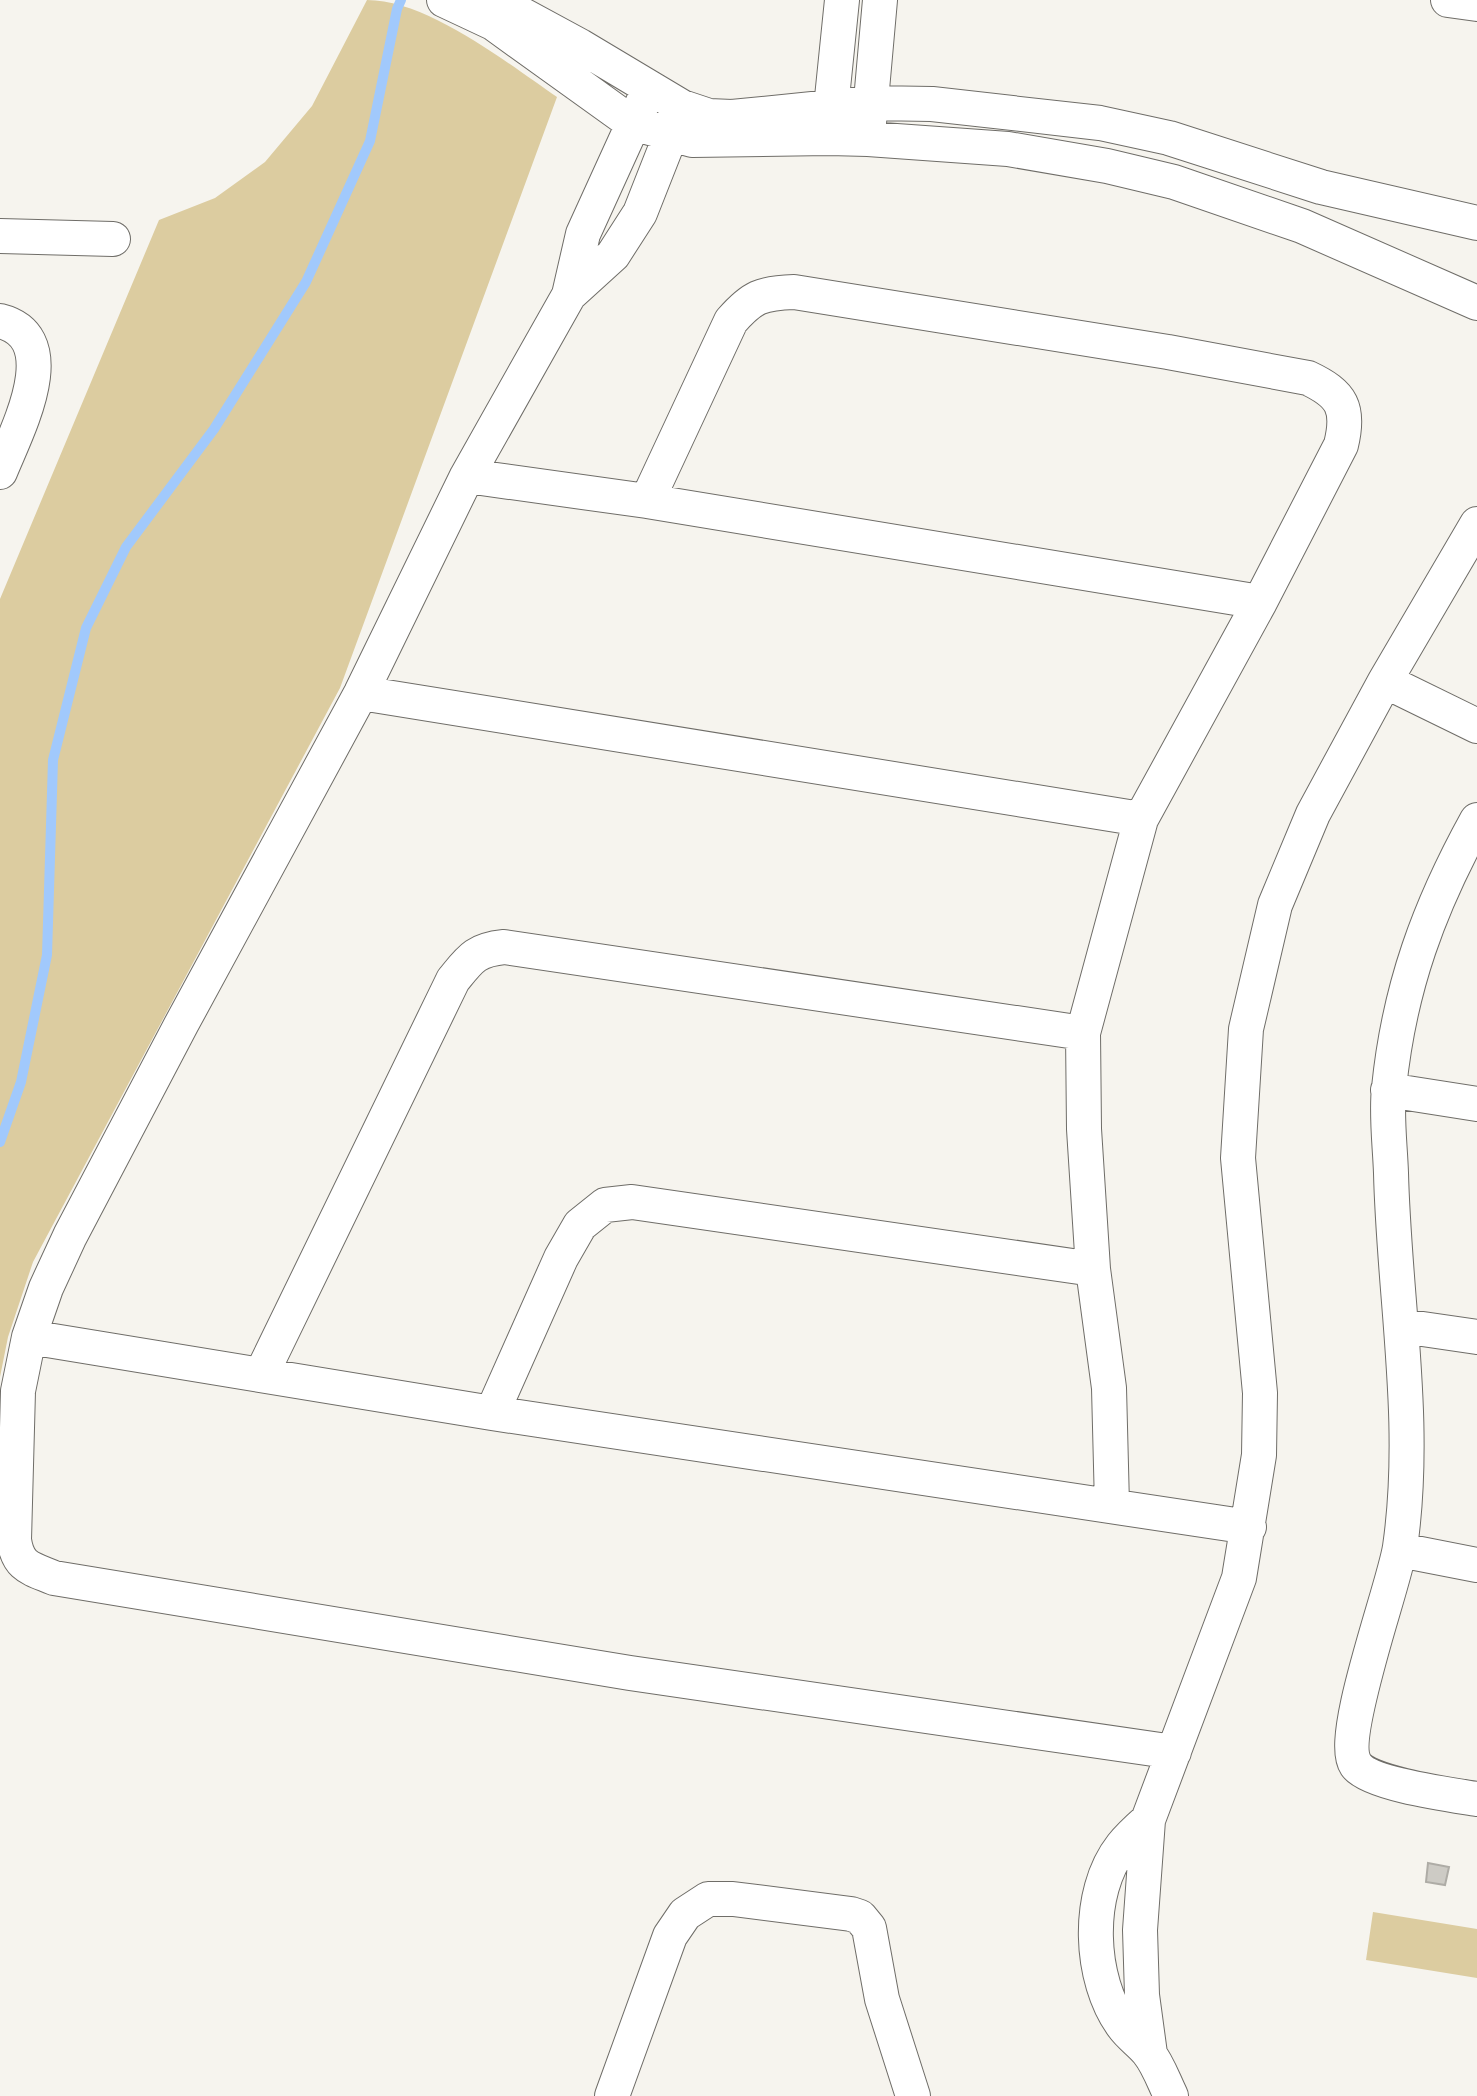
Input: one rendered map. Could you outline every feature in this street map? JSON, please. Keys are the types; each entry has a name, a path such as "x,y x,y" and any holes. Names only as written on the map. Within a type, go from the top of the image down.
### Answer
{"street":[{"path":"444,0 493,23 632,123 676,122"},
{"path":"495,0 580,46 649,89 692,140 725,141 830,122 871,103 946,105 1100,123 1169,138 1321,187 1477,223"},
{"path":"830,122 842,0"},
{"path":"868,139 880,0"},
{"path":"1448,0 1477,4"},
{"path":"649,89 583,234 569,295 467,476 361,693 70,1236 46,1288 29,1337 18,1391 14,1540 17,1557 28,1568 54,1578 630,1673 1174,1752"},
{"path":"569,295 613,255 640,213 676,122"},
{"path":"830,122 868,139 1008,149 1107,166 1174,182 1302,226 1477,303"},
{"path":"1302,226 1321,187"},
{"path":"0,236 113,239"},
{"path":"647,501 731,321 748,302 769,292 794,292 1168,352 1308,378 1328,387 1341,401 1346,422 1341,445 1260,602 1141,819 1083,1033 1084,1129 1093,1269 1109,1388 1112,1505"},
{"path":"0,321 10,323 22,332 34,351 34,373 25,409 0,472"},
{"path":"467,476 647,501 1260,602"},
{"path":"1150,2054 1142,1995 1140,1930 1148,1820 1239,1578 1259,1455 1260,1393 1238,1158 1246,1029 1275,905 1313,814 1385,681 1477,524"},
{"path":"1385,681 1477,726"},
{"path":"361,693 1141,819"},
{"path":"1477,820 1465,866 1424,929 1402,999 1388,1090 1392,1224 1408,1417 1406,1481 1400,1550 1363,1685 1351,1748 1356,1765 1370,1775 1407,1786 1477,1799"},
{"path":"262,1373 453,980 469,959 484,949 504,947 1083,1033"},
{"path":"1388,1090 1477,1104"},
{"path":"492,1413 561,1258 580,1225 605,1205 632,1202 1093,1269"},
{"path":"1402,1326 1477,1337"},
{"path":"29,1337 492,1413 1249,1527"},
{"path":"1400,1550 1477,1565"},
{"path":"1148,1820 1121,1846 1112,1863 1102,1888 1095,1948 1099,1975 1109,2003 1123,2027 1150,2054 1171,2096"},
{"path":"612,2096 670,1936 685,1914 708,1899 733,1899 851,1914 865,1922 882,1999 913,2096"}],"shaded area":[{"path":"367,0 415,10 441,22 491,51 557,97 340,688 33,1262 8,1337 0,1377 0,599 159,220 215,198 265,162 312,106"},
{"path":"1373,1912 1477,1929 1477,1978 1366,1960"}],"building":[{"path":"1428,1863 1449,1867 1445,1885 1426,1882"}],"waterway":[{"path":"0,1142 21,1082 47,955 53,760 86,628 126,547 214,429 306,282 370,141 401,0"}]}
